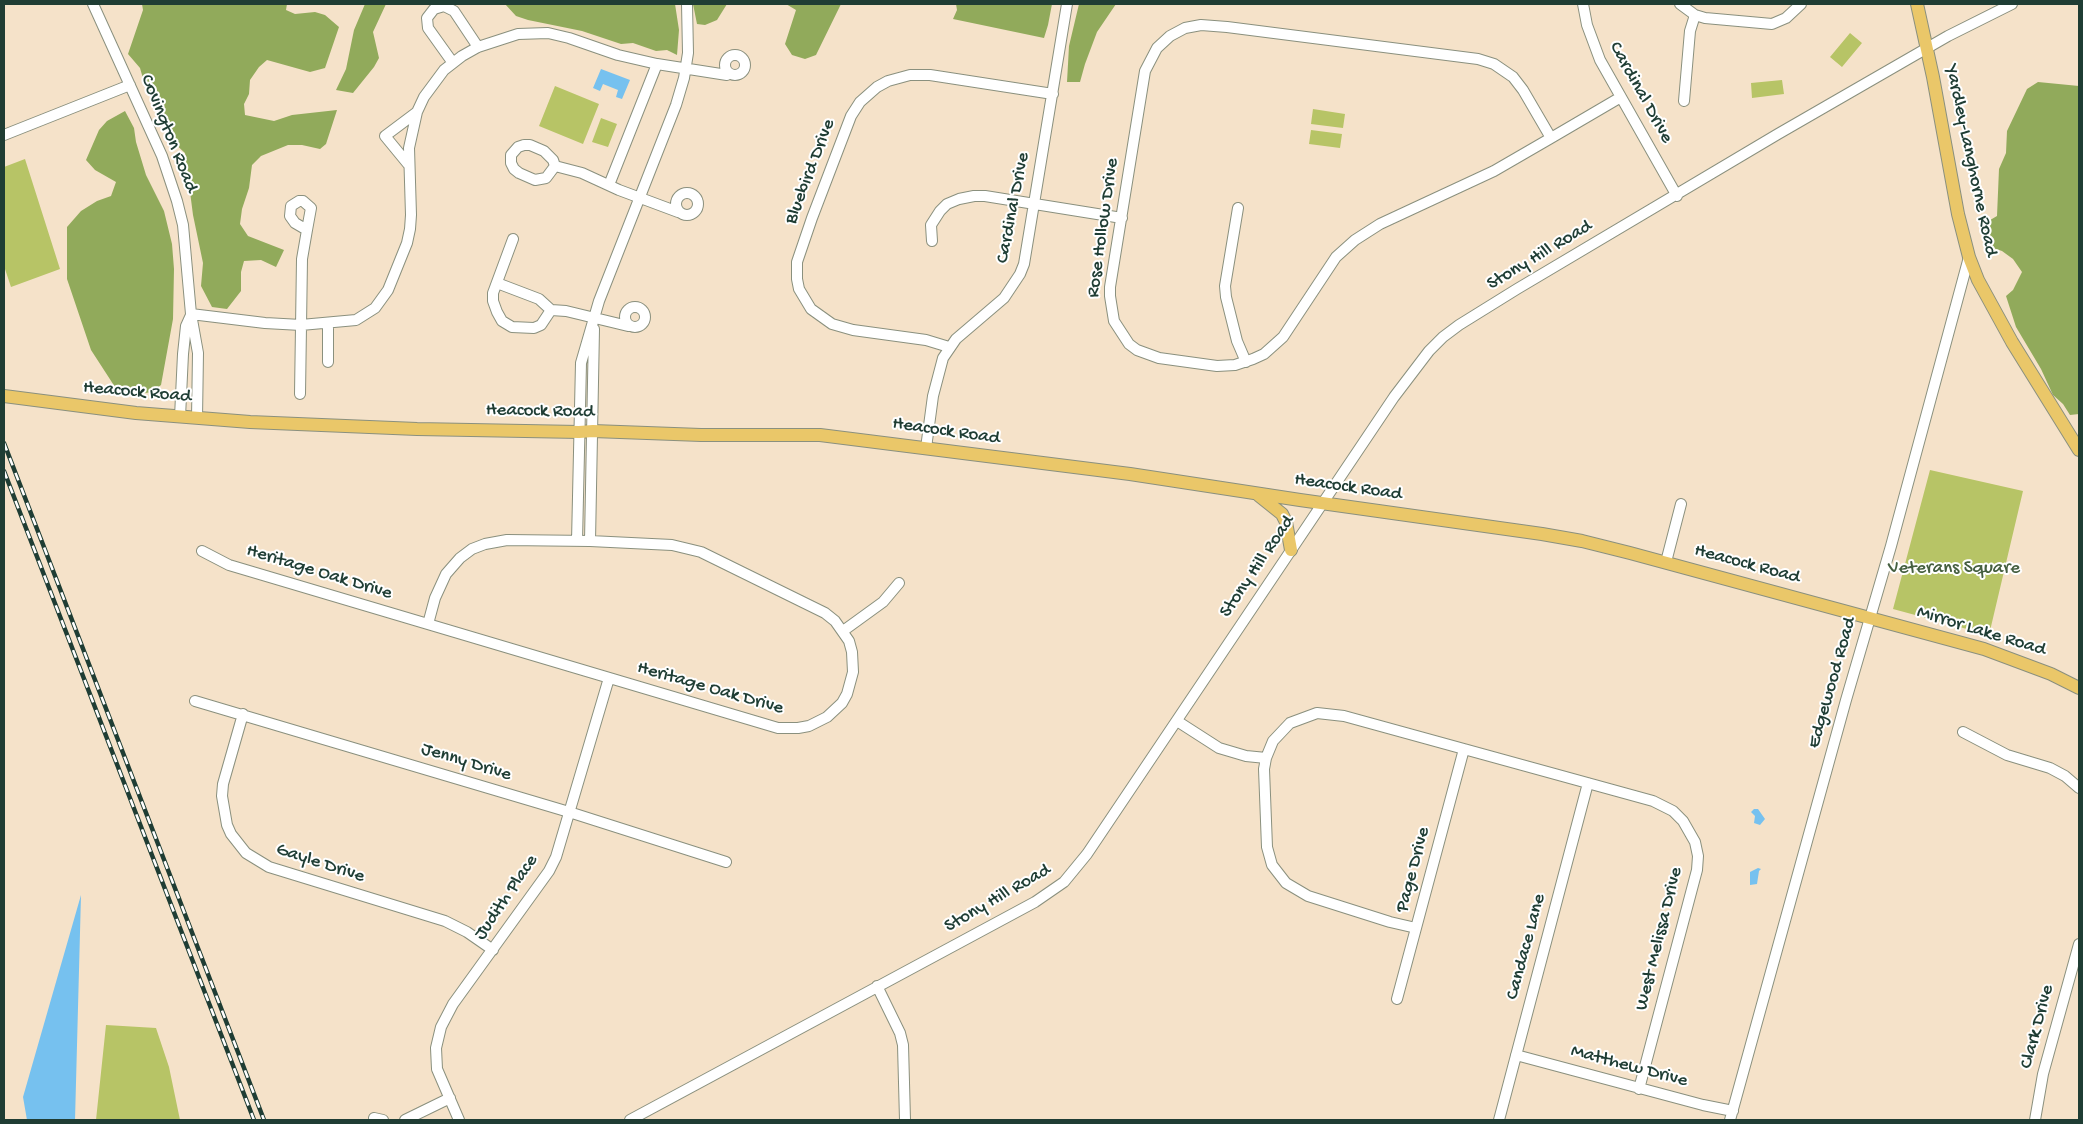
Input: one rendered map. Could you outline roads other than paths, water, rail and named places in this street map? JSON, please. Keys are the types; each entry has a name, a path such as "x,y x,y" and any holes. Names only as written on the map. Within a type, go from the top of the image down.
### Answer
{"main road":[{"name":"Yardley-Langhorne Road","path":"1917,4 1958,214 1969,257 1978,280 2012,342 2079,450"},
{"name":"Heacock Road","path":"4,396 84,407 197,418 341,426 700,435 815,435 926,448 1130,474 1542,534 1666,562 1870,618"},
{"path":"1255,493 1282,514 1286,522 1290,550"},
{"name":"Mirror Lake Road","path":"1870,618 1992,652 2051,674 2079,688"}],"street":[{"name":"Covington Road","path":"93,4 162,156 177,201 187,255 191,314 198,353 197,418"},
{"path":"577,540 581,363 594,318 676,105 686,68 689,34 687,4"},
{"name":"Cardinal Drive","path":"926,448 932,396 938,371 949,348 968,327 1000,302 1020,274 1028,247 1067,4"},
{"name":"Cardinal Drive","path":"1583,4 1593,44 1677,196"},
{"path":"1680,4 1695,15 1705,18 1772,24 1786,18 1801,4"},
{"name":"Stony Hill Road","path":"630,1120 1034,902 1064,882 1087,854 1321,503 1414,370 1443,337 1458,325 1517,289 1677,196 1778,134 1927,49 2012,4"},
{"path":"453,62 428,28 427,18 434,9 444,6 454,11 478,47"},
{"path":"1684,101 1690,31 1695,15"},
{"name":"Rose Hollow Drive","path":"1551,138 1523,90 1512,77 1494,64 1478,59 1227,27 1192,26 1164,41 1152,55 1148,66 1110,296 1114,321 1123,337 1137,350 1159,358 1217,366 1246,362 1264,354 1283,337 1332,263 1354,240 1380,224 1494,171 1551,138 1621,97"},
{"path":"191,314 265,323 301,325 346,322 363,317 375,308 388,290 407,243 410,229 408,164 410,137 417,112 430,87 453,62 478,47 518,34 548,33 569,38 618,55 657,64 728,75"},
{"path":"609,185 657,64"},
{"name":"Bluebird Drive","path":"949,348 926,340 837,326 820,317 811,309 799,289 796,269 799,255 851,116 860,102 877,87 888,80 910,75 930,75 1053,94"},
{"path":"4,135 130,85"},
{"path":"408,164 385,136 417,112"},
{"path":"555,166 572,169 678,212"},
{"path":"932,242 931,228 934,218 947,204 959,199 985,196 1122,218"},
{"path":"1238,208 1225,286 1237,341 1246,362"},
{"path":"300,394 302,259 307,230"},
{"path":"512,239 493,293 492,301 502,320 512,327 534,328 541,325 551,310"},
{"name":"Edgewood Road","path":"1732,1116 1827,766 1891,546 1969,257"},
{"path":"497,283 539,299 551,310 566,311 628,326"},
{"name":"Covington Road","path":"180,416 186,326 191,314"},
{"path":"590,541 594,318"},
{"path":"328,324 328,362"},
{"path":"1666,562 1682,504"},
{"name":"Heritage Oak Drive","path":"202,551 229,565 778,728 803,727 827,717 838,707 847,694 852,678 853,661 849,641 843,631 825,614 701,552 672,545 577,540 507,540 485,544 472,549 460,558 446,574 437,592 428,624"},
{"path":"843,631 882,602 899,583"},
{"name":"Judith Place","path":"459,1120 437,1069 436,1048 441,1027 453,1004 549,871 556,857 608,678"},
{"name":"Jenny Drive","path":"195,701 569,812 726,862"},
{"name":"West Melissa Drive","path":"1266,758 1273,741 1290,723 1310,715 1322,713 1344,716 1653,801 1666,807 1683,821 1697,848 1697,870 1639,1089"},
{"name":"Gayle Drive","path":"243,714 223,784 222,804 231,834 246,852 269,867 445,921 467,932 493,950"},
{"path":"1177,721 1219,748 1246,756 1266,758 1264,769 1269,858 1280,876 1295,889 1308,896 1390,922 1416,928"},
{"path":"1963,732 1996,751 2050,768 2065,776 2079,788"},
{"name":"Page Drive","path":"1397,999 1464,749"},
{"name":"Candace Lane","path":"1499,1120 1588,783"},
{"name":"Clark Drive","path":"2036,1120 2043,1074 2079,944"},
{"path":"877,986 900,1033 903,1045 905,1120"},
{"name":"Matthew Drive","path":"1516,1055 1732,1116"},
{"path":"405,1120 450,1098"},
{"name":"Judith Place","path":"450,1098 465,1120"}],"water":[{"path":"601,69 630,80 622,99 616,97 618,90 603,84 600,91 593,88"},
{"path":"1754,809 1758,809 1765,819 1760,825 1754,823 1755,816 1751,812"},
{"path":"1758,868 1761,869 1757,884 1750,885 1750,872"},
{"path":"81,895 75,1120 27,1120 23,1097"}],"railway":[{"path":"4,443 264,1120"},
{"path":"4,471 254,1120"}],"park label":[{"name":"Veterans Square","path":"1954,569"}]}
